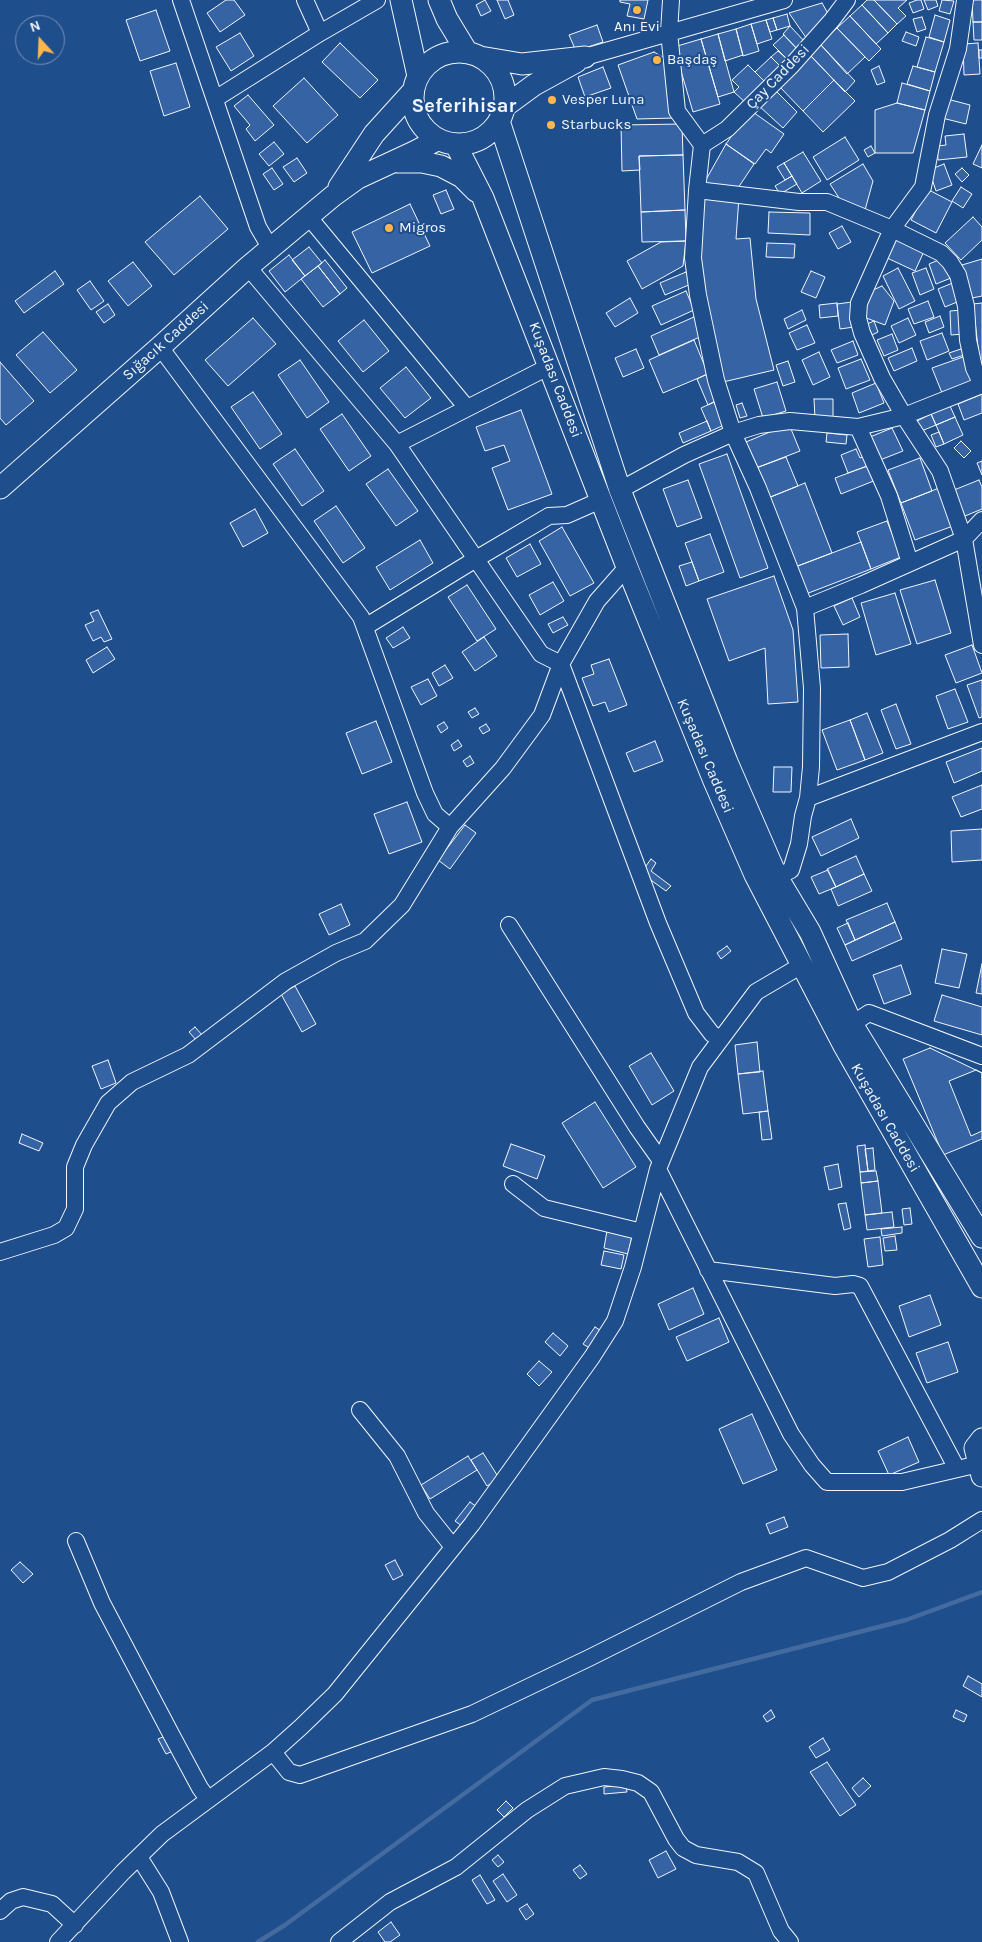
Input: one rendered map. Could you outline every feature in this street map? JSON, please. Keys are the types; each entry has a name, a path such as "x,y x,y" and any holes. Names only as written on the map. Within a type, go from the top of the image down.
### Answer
{"main road":[{"path":"402,0 415,84 417,118 425,129 447,142 474,141 484,137 502,114 534,85 585,57"},
{"path":"439,0 447,19 473,54 494,67 501,79 505,92 502,114"},
{"path":"415,84 427,65 438,56 452,52 473,54 522,64 585,57"},
{"name":"Sığacık Caddesi","path":"333,196 374,134 415,84"},
{"name":"Kuşadası Caddesi","path":"502,114 541,249 620,490 726,762 777,877 810,932 852,1024 982,1237"},
{"name":"Sığacık Caddesi","path":"0,488 248,267 333,196 358,178 447,142"},
{"name":"Kuşadası Caddesi","path":"447,142 484,198 627,567 751,866 843,1044 982,1288"},
{"path":"395,162 422,162 441,166 462,177 484,198"},
{"path":"980,1470 975,1448 982,1439"}],"street":[{"path":"182,0 258,227 271,249"},
{"path":"306,0 320,33"},
{"path":"214,98 377,0"},
{"path":"670,0 668,32 677,111 702,145 696,190 693,258 698,295 716,380 733,433 758,488 805,608 812,688 811,767 808,798 799,844 791,870 777,877"},
{"path":"585,57 784,0"},
{"name":"Çay Caddesi","path":"702,145 727,129 792,65 847,0"},
{"path":"965,0 958,49 937,115 923,187 892,228 859,303 858,318 862,333 882,378 940,472 964,539 982,645"},
{"path":"620,490 684,455 733,433 790,421 858,427 904,416 982,385 972,358 968,340 966,306 958,275 950,262 941,253 892,228 827,202 799,202 696,190"},
{"path":"308,216 467,408"},
{"path":"248,267 397,444 541,654 561,664 658,923 696,1013 712,1034 721,1039"},
{"path":"160,347 361,617 425,793 435,814 450,827"},
{"path":"397,444 550,366"},
{"path":"858,427 890,496 910,564"},
{"path":"365,627 549,516 568,514 601,500"},
{"path":"805,608 964,539 982,520"},
{"path":"0,1252 54,1235 66,1228 75,1209 75,1166 84,1144 108,1103 132,1082 188,1055 286,981 336,953 365,941 402,905 450,827 504,768 542,715 561,664 597,601 627,567"},
{"path":"808,798 982,732"},
{"path":"509,925 659,1165 708,1270 791,1434 812,1465 827,1482 902,1482 957,1469 980,1470"},
{"path":"58,1942 123,1872 162,1834 273,1752 302,1727 335,1694 472,1524 615,1321 634,1267 659,1165 700,1067 756,992 802,965"},
{"path":"852,1024 869,1013 982,1056"},
{"path":"513,1184 544,1208 642,1232"},
{"path":"708,1270 835,1286 853,1284 860,1286 957,1469"},
{"path":"360,1410 398,1456 426,1513 453,1547"},
{"path":"273,1752 289,1772 300,1774 472,1714 741,1582 806,1558 863,1578 888,1572 950,1540 982,1520"},
{"path":"76,1541 102,1602 175,1742 208,1799"},
{"path":"339,1942 390,1902 456,1867 527,1810 566,1786 604,1777 622,1778 638,1783 651,1792 676,1839 684,1848 696,1856 738,1862 756,1873 781,1930 790,1942"},
{"path":"139,1857 161,1892 180,1942"},
{"path":"0,1911 11,1901 23,1897 52,1904 75,1925"}],"building":[{"path":"226,0 234,0 245,15 220,32 207,13"},
{"path":"485,0 491,11 481,16 476,5"},
{"path":"497,0 508,0 514,15 505,19"},
{"name":"Anı Evi","path":"620,0 648,0 644,19 627,16 630,4 620,2"},
{"path":"867,0 874,0 897,24 888,33 862,5"},
{"path":"874,0 907,0 898,8 906,16 897,24"},
{"path":"921,0 924,9 913,13 909,3"},
{"path":"924,0 936,0 938,6 928,10"},
{"path":"942,0 954,1 950,14 939,11"},
{"path":"972,0 982,0 982,22 973,22"},
{"path":"822,3 831,19 809,42 789,13"},
{"path":"862,5 888,33 876,44 850,16"},
{"path":"156,10 170,51 140,61 126,20"},
{"path":"787,14 790,26 777,30 773,18"},
{"path":"935,15 950,20 944,42 929,37"},
{"path":"850,16 881,49 869,61 837,28"},
{"path":"922,17 926,29 917,32 913,19"},
{"path":"773,18 777,30 770,32 766,20"},
{"path":"766,20 772,39 757,44 751,24"},
{"path":"973,22 982,22 982,40 974,40"},
{"path":"751,24 759,51 743,56 736,29"},
{"path":"597,25 603,42 576,51 569,35"},
{"path":"790,26 807,44 799,51 783,34"},
{"path":"837,28 865,57 847,74 820,44"},
{"path":"736,29 743,55 725,61 718,34"},
{"path":"906,32 919,37 916,46 902,41"},
{"path":"240,33 254,56 231,71 216,47"},
{"path":"718,34 734,92 718,97 701,39"},
{"path":"784,35 799,51 789,61 773,45"},
{"path":"926,37 944,42 935,72 917,67"},
{"path":"701,39 720,104 693,112 674,47"},
{"path":"340,43 378,80 360,98 322,62"},
{"path":"978,43 980,74 964,75 963,44"},
{"path":"820,44 855,81 845,92 809,54"},
{"path":"979,50 982,50 982,58 979,58"},
{"path":"778,51 789,61 782,68 771,57"},
{"path":"654,52 666,59 675,118 637,119 618,65"},
{"path":"809,54 834,80 803,111 778,85"},
{"path":"771,57 782,68 766,83 755,72"},
{"path":"176,63 190,107 164,116 150,71"},
{"path":"748,65 766,83 746,103 734,92 739,87 732,80"},
{"path":"879,66 885,82 877,85 871,70"},
{"path":"913,66 935,72 930,91 907,84"},
{"path":"603,67 611,88 585,97 578,77"},
{"path":"304,78 338,115 307,143 273,106"},
{"path":"834,80 855,101 823,132 803,111"},
{"path":"902,83 930,91 925,110 897,103"},
{"path":"773,88 797,112 783,128 758,105"},
{"path":"248,95 274,125 255,141 246,129 250,125 234,106"},
{"path":"947,99 970,105 966,124 942,118"},
{"path":"897,103 925,110 913,153 875,153 875,110"},
{"path":"750,110 784,134 771,153 766,149 755,164 726,144"},
{"path":"682,124 683,155 639,156 640,170 622,171 621,125"},
{"path":"964,134 967,157 938,160 937,146 946,145 945,136"},
{"path":"845,137 859,160 827,180 813,157"},
{"path":"274,142 284,154 269,166 259,154"},
{"path":"726,144 754,164 736,191 703,185"},
{"path":"982,145 982,168 973,164"},
{"path":"871,146 875,153 868,157 864,150"},
{"path":"803,152 821,181 802,193 784,163"},
{"path":"683,155 685,210 641,212 639,156"},
{"path":"297,158 307,173 294,182 283,167"},
{"path":"784,163 792,176 785,180 777,167"},
{"path":"863,164 873,181 865,210 841,201 830,184"},
{"path":"944,164 952,185 936,191 929,170"},
{"path":"272,168 283,184 274,190 263,174"},
{"path":"962,168 969,175 962,182 955,174"},
{"path":"792,176 797,184 780,194 775,186"},
{"path":"961,187 972,194 963,208 952,201"},
{"path":"927,189 952,202 936,233 911,220"},
{"path":"446,190 454,209 441,214 433,195"},
{"path":"200,196 228,229 174,275 145,242"},
{"path":"700,197 739,197 736,239 750,238 756,299 774,370 723,382 704,304 699,258"},
{"path":"410,204 430,246 372,273 352,232"},
{"path":"685,210 686,241 642,242 641,212"},
{"path":"769,212 810,213 810,235 768,233"},
{"path":"973,217 982,227 982,240 961,260 945,243"},
{"path":"842,226 851,242 838,249 829,233"},
{"path":"895,236 925,249 915,271 885,257"},
{"path":"686,241 683,266 642,289 627,261 661,242"},
{"path":"767,243 795,244 794,258 766,257"},
{"path":"309,247 322,263 305,276 292,260"},
{"path":"289,255 305,276 285,292 269,271"},
{"path":"943,258 951,278 936,284 929,264"},
{"path":"982,259 982,296 972,298 962,265"},
{"path":"325,260 347,288 340,294 318,266"},
{"path":"133,262 152,286 128,306 108,281"},
{"path":"318,266 340,294 323,307 301,279"},
{"path":"898,268 915,301 899,309 883,276"},
{"path":"926,268 934,289 920,295 912,273"},
{"path":"55,271 64,284 24,313 15,301"},
{"path":"811,271 825,277 816,298 801,292"},
{"path":"686,272 691,284 665,295 660,283"},
{"path":"90,281 104,301 91,310 77,290"},
{"path":"955,282 962,300 945,307 938,289"},
{"path":"882,286 894,301 885,325 861,316 871,291"},
{"path":"686,291 694,310 661,325 652,306"},
{"path":"630,298 638,313 615,327 606,313"},
{"path":"928,301 934,317 914,324 908,309"},
{"path":"852,302 854,327 840,329 837,304"},
{"path":"837,303 838,316 820,318 819,305"},
{"path":"982,303 982,364 980,364 973,304"},
{"path":"108,304 115,315 104,323 96,312"},
{"path":"802,310 806,320 788,329 784,319"},
{"path":"962,310 964,334 951,335 950,311"},
{"path":"940,316 944,327 929,333 925,322"},
{"path":"694,317 702,336 659,355 651,336"},
{"path":"253,318 276,344 228,386 205,360"},
{"path":"908,318 916,335 899,343 891,326"},
{"path":"364,320 389,351 363,372 338,341"},
{"path":"874,321 878,332 872,335 867,324"},
{"path":"807,325 815,343 797,350 789,333"},
{"path":"43,332 77,370 50,393 16,355"},
{"path":"942,333 949,351 927,360 920,341"},
{"path":"892,334 898,350 884,356 877,340"},
{"path":"694,340 708,374 663,393 649,360"},
{"path":"853,341 858,355 837,363 831,350"},
{"path":"912,348 917,361 894,371 888,358"},
{"path":"636,349 644,368 623,377 615,358"},
{"path":"961,349 964,355 952,359 949,353"},
{"path":"819,352 830,377 813,385 802,360"},
{"path":"963,357 972,381 942,393 932,368"},
{"path":"861,359 870,380 846,389 838,368"},
{"path":"300,360 329,402 307,418 278,375"},
{"path":"788,361 795,382 783,386 776,365"},
{"path":"0,362 34,401 6,425 0,418"},
{"path":"406,367 431,398 405,418 380,388"},
{"path":"707,374 718,400 708,405 697,379"},
{"path":"777,382 786,411 763,418 754,389"},
{"path":"876,383 884,403 859,413 852,393"},
{"path":"253,392 282,434 260,449 231,407"},
{"path":"982,394 982,413 964,420 958,404"},
{"path":"814,399 833,399 833,418 815,418"},
{"path":"714,402 724,425 711,431 701,408"},
{"path":"742,403 747,416 740,418 736,405"},
{"path":"950,406 955,417 936,425 931,414"},
{"path":"521,410 552,494 508,510 492,468 510,461 504,445 485,451 476,427"},
{"path":"342,414 371,456 349,471 320,429"},
{"path":"931,414 936,425 919,432 915,422"},
{"path":"955,417 963,435 944,444 936,425"},
{"path":"707,421 711,431 683,443 679,433"},
{"path":"789,424 800,451 756,468 746,442"},
{"path":"892,428 903,451 880,460 870,437"},
{"path":"939,432 944,444 936,447 931,435"},
{"path":"827,433 847,435 846,444 826,442"},
{"path":"961,441 971,451 964,458 954,448"},
{"path":"295,449 324,491 302,506 273,464"},
{"path":"856,449 860,458 867,455 870,465 848,473 841,455"},
{"path":"727,454 768,568 740,578 699,464"},
{"path":"786,457 798,486 768,498 756,468"},
{"path":"920,458 932,491 901,503 888,470"},
{"path":"982,461 982,475 977,463"},
{"path":"870,465 876,480 841,494 835,478"},
{"path":"388,469 418,511 396,526 366,484"},
{"path":"688,480 702,518 677,527 663,489"},
{"path":"979,480 982,487 982,509 965,516 954,490"},
{"path":"805,483 832,553 795,567 768,498"},
{"path":"939,488 953,526 915,540 901,503"},
{"path":"336,506 365,548 343,563 314,521"},
{"path":"255,509 268,533 243,547 230,523"},
{"path":"887,521 901,557 871,569 857,532"},
{"path":"562,527 594,583 570,596 539,541"},
{"path":"710,534 724,572 699,581 685,543"},
{"path":"420,540 433,563 390,590 376,567"},
{"path":"861,542 871,569 806,594 795,567"},
{"path":"530,544 541,564 517,577 506,558"},
{"path":"692,562 699,581 686,586 679,566"},
{"path":"774,576 793,630 798,702 768,704 765,648 729,661 707,599"},
{"path":"935,580 951,633 917,644 900,590"},
{"path":"553,582 564,601 540,615 529,595"},
{"path":"467,585 496,629 477,641 448,597"},
{"path":"895,593 911,644 876,655 861,603"},
{"path":"852,598 860,617 843,625 834,606"},
{"path":"98,610 112,639 104,642 101,637 93,641 85,625 94,621 90,613"},
{"path":"563,617 568,625 553,633 548,624"},
{"path":"403,627 410,638 393,648 386,638"},
{"path":"848,634 849,667 821,668 820,635"},
{"path":"484,637 497,656 475,671 462,652"},
{"path":"972,645 982,673 956,683 945,655"},
{"path":"107,647 115,659 93,673 86,660"},
{"path":"609,659 627,705 609,712 605,702 593,706 582,678 594,674 591,665"},
{"path":"445,665 453,678 439,686 432,673"},
{"path":"428,679 437,696 421,705 411,687"},
{"path":"982,680 982,717 979,718 967,685"},
{"path":"955,689 968,722 948,729 936,696"},
{"path":"896,704 911,744 896,749 881,710"},
{"path":"475,708 479,714 472,718 468,712"},
{"path":"867,713 883,753 865,760 850,720"},
{"path":"850,720 865,760 837,770 822,730"},
{"path":"376,721 392,762 362,774 346,733"},
{"path":"444,722 448,728 441,733 437,726"},
{"path":"486,724 490,730 483,734 479,728"},
{"path":"458,740 462,746 454,751 451,745"},
{"path":"655,741 663,761 634,772 626,753"},
{"path":"982,748 982,771 954,783 946,762"},
{"path":"470,756 474,763 467,767 463,761"},
{"path":"774,767 792,767 791,792 773,792"},
{"path":"982,785 982,809 961,817 952,797"},
{"path":"407,802 422,842 389,854 374,814"},
{"path":"851,819 859,838 821,856 812,837"},
{"path":"465,825 476,833 450,869 438,860"},
{"path":"982,829 982,860 952,862 951,831"},
{"path":"856,856 864,874 836,887 827,869"},
{"path":"651,859 656,863 651,871 671,886 666,891 641,873"},
{"path":"828,870 836,887 819,894 811,877"},
{"path":"864,874 872,891 838,906 831,889"},
{"path":"887,903 895,922 855,940 846,920"},
{"path":"341,904 350,925 329,935 319,914"},
{"path":"895,922 902,939 852,961 845,945"},
{"path":"848,923 855,940 845,945 837,928"},
{"path":"727,946 731,951 721,959 717,953"},
{"path":"942,949 967,954 959,988 935,983"},
{"path":"982,964 982,994 976,993"},
{"path":"901,965 911,994 884,1004 873,975"},
{"path":"295,986 316,1024 302,1032 281,994"},
{"path":"942,995 982,1007 982,1035 934,1021"},
{"path":"195,1027 203,1036 197,1041 189,1032"},
{"path":"757,1042 760,1072 738,1074 735,1045"},
{"path":"930,1048 982,1073 982,1139 943,1155 903,1059"},
{"path":"651,1053 674,1091 652,1105 629,1066"},
{"path":"108,1060 116,1083 101,1089 92,1066"},
{"path":"976,1070 982,1073 982,1131 971,1136 949,1081"},
{"path":"763,1071 768,1111 743,1114 738,1074"},
{"path":"595,1102 636,1167 603,1188 562,1123"},
{"path":"768,1111 772,1139 762,1140 759,1112"},
{"path":"22,1134 43,1143 39,1151 19,1143"},
{"path":"511,1144 545,1156 537,1179 503,1166"},
{"path":"865,1145 868,1171 860,1172 857,1146"},
{"path":"873,1148 875,1170 868,1171 865,1149"},
{"path":"838,1164 842,1187 829,1190 824,1167"},
{"path":"876,1171 878,1181 861,1183 860,1172"},
{"path":"878,1181 882,1213 865,1215 861,1183"},
{"path":"846,1203 851,1228 844,1230 838,1204"},
{"path":"910,1208 912,1224 904,1225 902,1209"},
{"path":"892,1212 894,1227 867,1230 865,1215"},
{"path":"902,1227 902,1233 882,1236 881,1229"},
{"path":"607,1231 632,1236 628,1254 604,1248"},
{"path":"895,1236 897,1250 885,1251 883,1238"},
{"path":"880,1237 883,1265 868,1267 864,1239"},
{"path":"604,1251 624,1255 621,1269 601,1265"},
{"path":"693,1288 704,1314 669,1330 658,1304"},
{"path":"930,1295 941,1325 909,1337 899,1306"},
{"path":"719,1318 729,1342 687,1361 676,1337"},
{"path":"595,1327 603,1332 591,1349 583,1344"},
{"path":"553,1333 568,1346 560,1356 545,1342"},
{"path":"948,1342 958,1372 927,1383 916,1353"},
{"path":"539,1361 552,1372 539,1386 527,1374"},
{"path":"752,1414 777,1470 743,1484 719,1429"},
{"path":"908,1437 919,1462 889,1475 878,1451"},
{"path":"483,1453 499,1478 487,1486 471,1460"},
{"path":"468,1456 477,1470 430,1499 421,1485"},
{"path":"470,1502 477,1507 462,1526 455,1521"},
{"path":"784,1517 788,1527 770,1534 766,1524"},
{"path":"395,1560 403,1575 393,1580 385,1565"},
{"path":"20,1562 33,1574 23,1583 11,1570"},
{"path":"968,1676 982,1684 982,1697 963,1686"},
{"path":"771,1710 775,1717 767,1722 763,1716"},
{"path":"956,1710 967,1715 964,1722 953,1717"},
{"path":"165,1736 173,1751 166,1754 158,1739"},
{"path":"823,1738 830,1750 816,1758 809,1747"},
{"path":"827,1762 856,1805 840,1816 810,1772"},
{"path":"863,1778 871,1786 859,1797 852,1788"},
{"path":"626,1785 627,1792 604,1794 604,1787"},
{"path":"506,1801 513,1808 504,1817 497,1810"},
{"path":"666,1851 676,1869 658,1878 649,1860"},
{"path":"498,1855 504,1862 498,1867 492,1860"},
{"path":"580,1865 587,1874 580,1879 573,1870"},
{"path":"503,1874 517,1895 507,1902 493,1881"},
{"path":"480,1875 495,1900 487,1904 472,1880"},
{"path":"527,1904 534,1914 526,1920 519,1909"},
{"path":"391,1922 400,1935 390,1942 385,1942 378,1932"}],"waterway":[{"path":"258,1942 285,1925 592,1700 906,1620 982,1592"}],"place":[{"name":"Anı Evi","path":"637,10"},
{"name":"Başdaş","path":"657,60"},
{"name":"Vesper Luna","path":"552,100"},
{"name":"Starbucks","path":"551,125"},
{"name":"Migros","path":"389,228"}],"district":[{"name":"Seferihisar","path":"464,106"}]}
